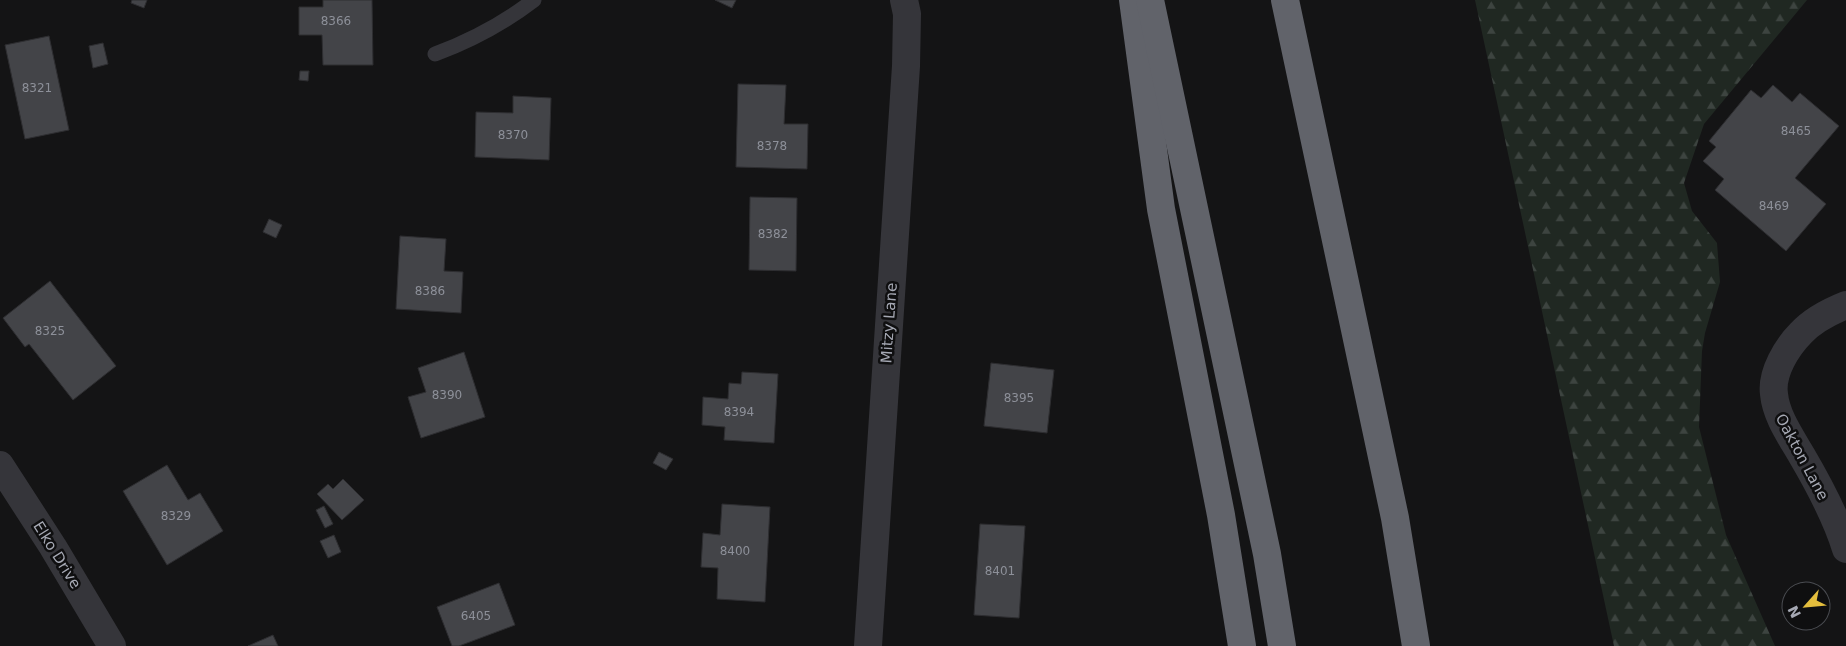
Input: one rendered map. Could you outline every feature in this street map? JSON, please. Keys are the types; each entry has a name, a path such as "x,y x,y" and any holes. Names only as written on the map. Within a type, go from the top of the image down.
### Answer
{"highway":[{"path":"1133,0 1161,209 1221,515 1242,646"},
{"path":"1150,0 1266,554 1282,646"},
{"path":"1285,0 1395,518 1416,646"}],"street":[{"name":"Mitzy Lane","path":"868,646 906,66 907,14 904,0"},
{"name":"Oakton Lane","path":"1846,305 1824,316 1801,332 1786,353 1775,376 1773,393 1778,412 1813,475 1841,532 1846,549"},
{"name":"Elko Drive","path":"0,465 54,547 112,646"}],"lane":[{"path":"435,54 463,44 518,12 534,0"}],"green space":[{"path":"1475,0 1807,0 1704,124 1684,183 1692,211 1717,243 1720,282 1705,333 1702,351 1699,427 1726,535 1775,646 1614,646"}],"building":[{"path":"132,0 147,0 144,8 131,3"},
{"path":"323,0 372,0 373,65 323,65 322,35 299,35 299,7 323,7"},
{"path":"715,0 736,0 732,8"},
{"path":"49,36 69,130 25,139 5,45"},
{"path":"103,43 108,64 93,68 89,46"},
{"path":"300,71 309,71 308,81 299,80"},
{"path":"738,84 786,85 784,124 808,124 807,169 736,167"},
{"path":"1773,85 1792,102 1800,93 1839,126 1795,178 1826,204 1786,251 1715,190 1724,179 1703,161 1716,147 1709,141 1751,90 1761,98"},
{"path":"513,96 551,98 549,160 475,157 476,112 513,113"},
{"path":"750,197 797,198 796,271 749,270"},
{"path":"269,219 282,225 276,238 263,232"},
{"path":"400,236 446,239 444,271 463,272 461,313 396,309"},
{"path":"50,281 116,366 73,400 29,344 25,347 3,318"},
{"path":"464,352 485,417 421,438 408,397 426,392 418,368"},
{"path":"991,363 1054,370 1047,433 984,426"},
{"path":"742,372 778,374 774,443 724,440 725,427 702,425 703,397 728,399 729,383 741,384"},
{"path":"659,452 673,459 666,470 653,463"},
{"path":"167,465 188,500 200,493 223,531 167,565 123,491"},
{"path":"343,479 364,500 342,520 317,494 328,484 333,489"},
{"path":"722,504 770,507 765,602 717,599 718,568 701,567 703,533 720,535"},
{"path":"324,506 333,524 325,528 316,510"},
{"path":"980,524 1025,526 1019,618 974,615"},
{"path":"334,535 341,552 328,558 320,541"},
{"path":"499,583 515,625 459,646 452,646 437,607"},
{"path":"273,635 278,646 248,646"}]}
